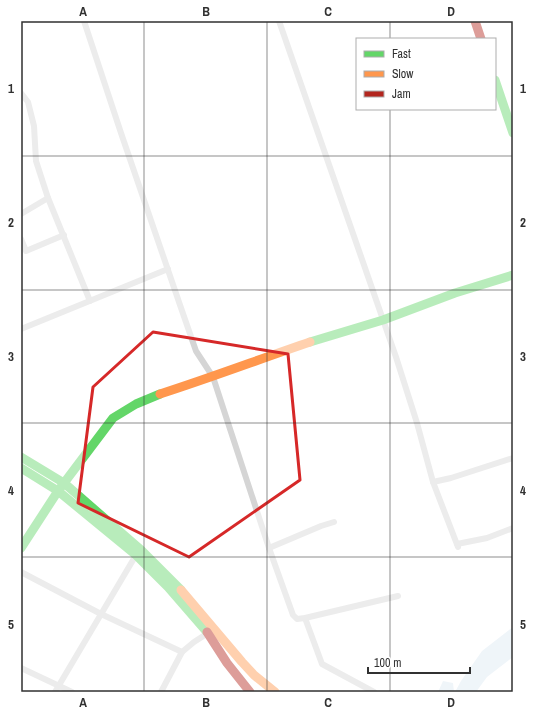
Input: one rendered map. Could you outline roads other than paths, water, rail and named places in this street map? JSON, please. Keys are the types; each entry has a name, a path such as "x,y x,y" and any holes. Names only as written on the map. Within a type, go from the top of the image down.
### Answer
{"main road":[{"path":"475,21 481,38"},
{"path":"496,83 512,128"},
{"path":"21,548 58,490 113,418 136,404 160,394 213,377 263,358 322,338 383,320 455,293 513,275"},
{"path":"21,457 64,483 151,560 189,598 254,675 275,692"},
{"path":"21,468 58,490 136,555 168,587 208,633 227,663 250,692"}],"street":[{"path":"84,21 196,351 213,377 269,548 293,614 298,619 305,618 398,596"},
{"path":"279,21 383,320 417,423 433,482 458,546 487,538 513,528"},
{"path":"21,93 28,102 34,126 36,161 48,198 90,301"},
{"path":"21,214 48,198"},
{"path":"21,239 26,251 64,235"},
{"path":"21,329 168,269"},
{"path":"433,482 513,458"},
{"path":"269,548 334,522"},
{"path":"55,692 136,555"},
{"path":"21,572 101,614 182,652"},
{"path":"305,618 322,664 374,692"},
{"path":"161,692 182,652 208,633"},
{"path":"21,668 72,692"}]}
